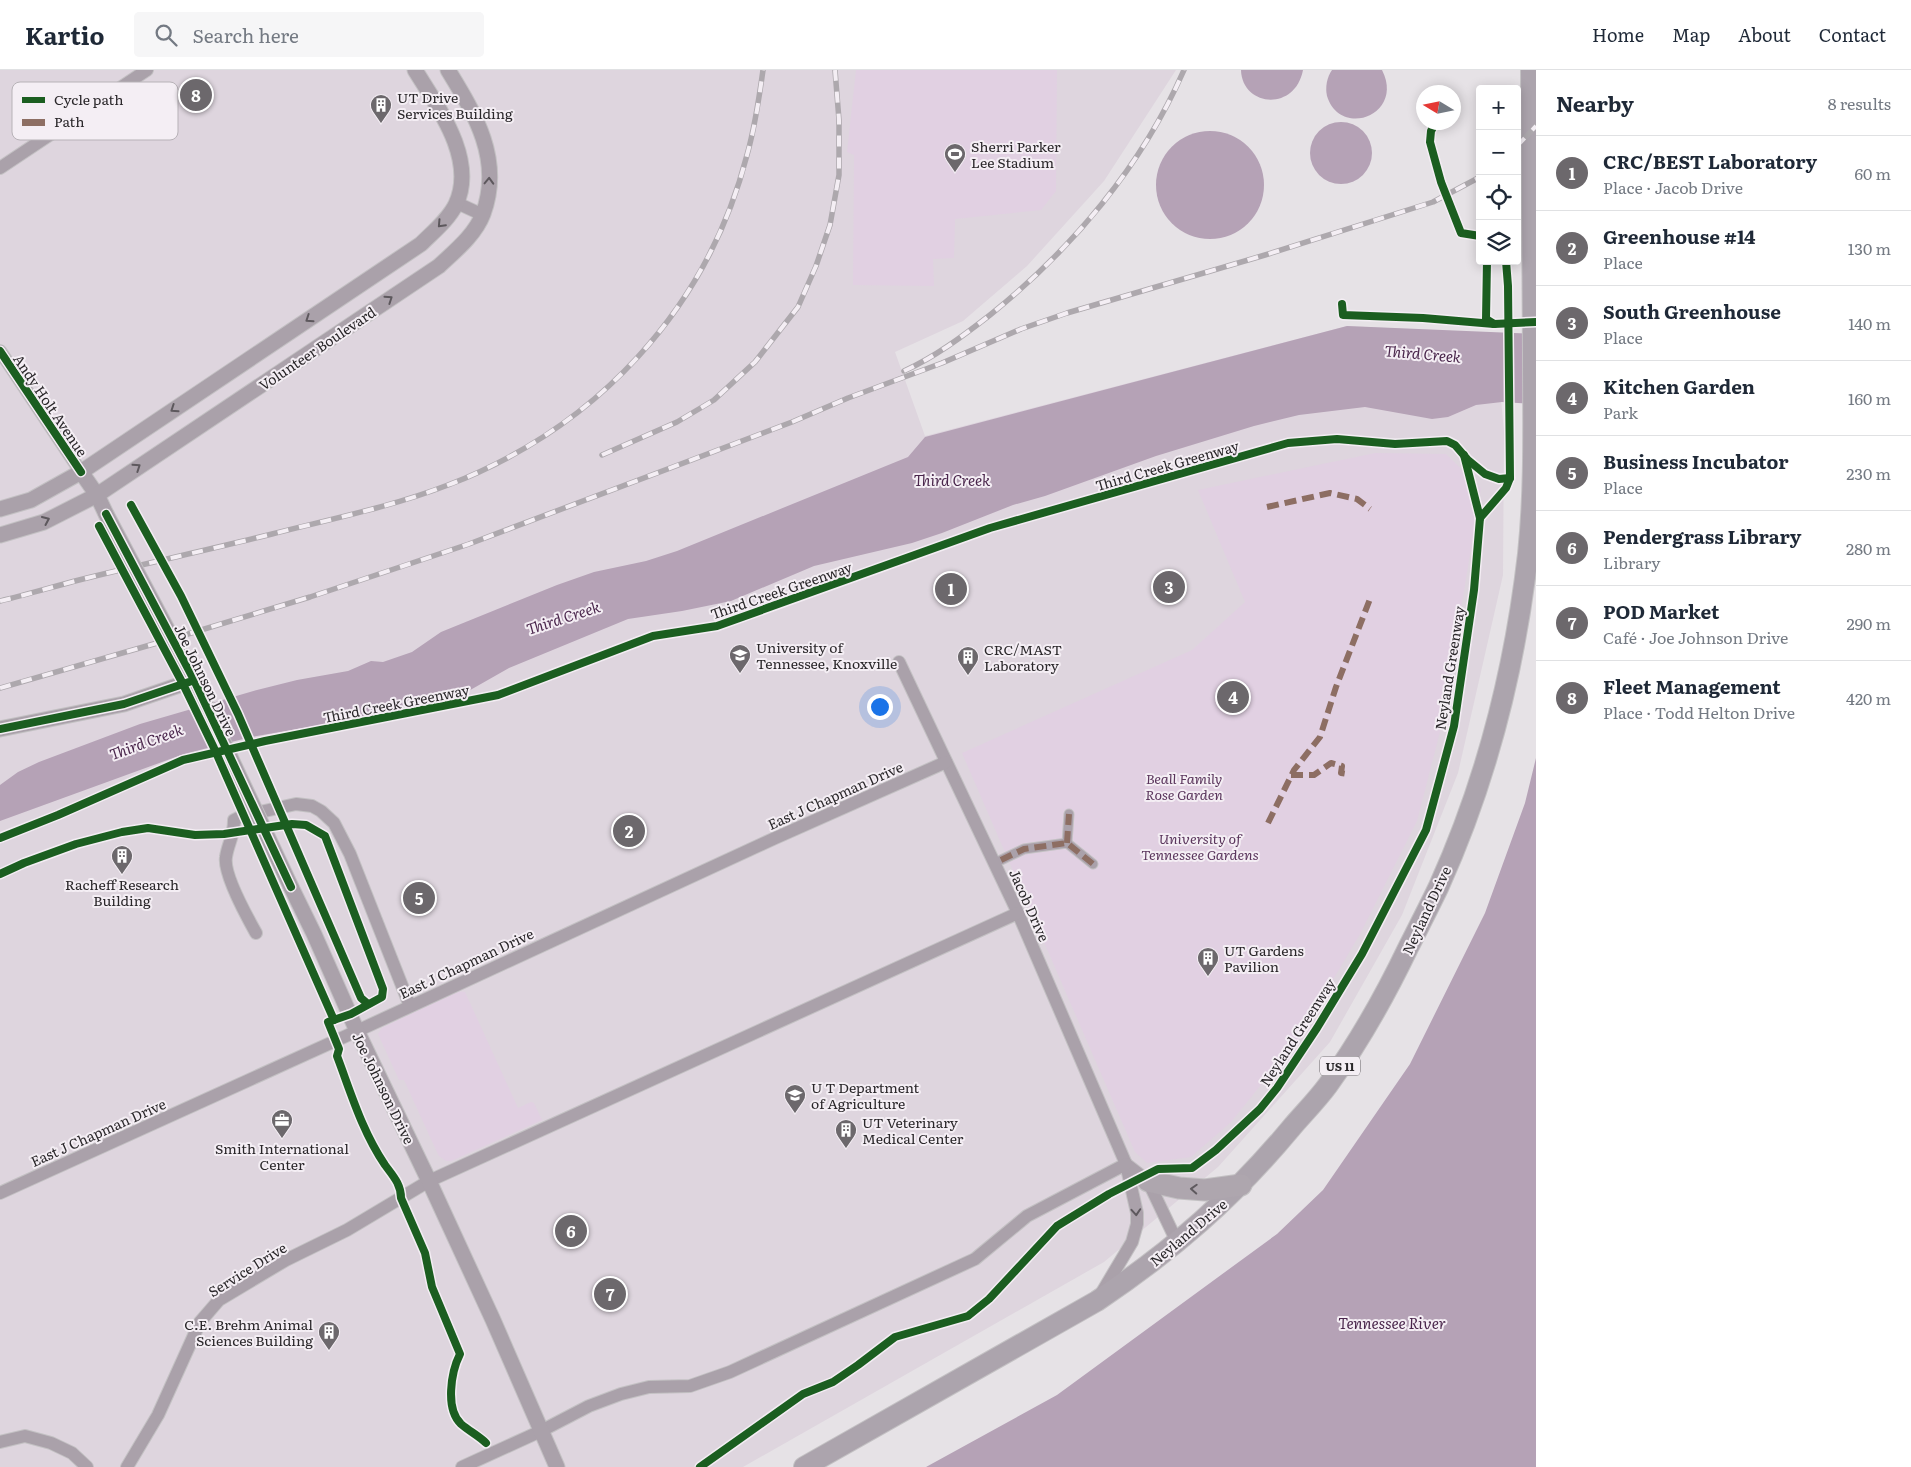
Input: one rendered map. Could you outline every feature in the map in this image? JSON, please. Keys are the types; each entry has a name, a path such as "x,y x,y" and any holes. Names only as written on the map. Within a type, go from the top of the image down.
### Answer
{"highway":[{"path":"1148,1181 1179,1188 1205,1190 1241,1185"}],"main road":[{"name":"Neyland Drive","path":"804,1467 1097,1301 1135,1275 1177,1242 1208,1217 1262,1163 1328,1086 1379,1007 1440,884 1466,818 1487,756 1506,685 1519,615 1528,552 1534,428 1530,70"}],"street":[{"path":"129,82 147,70"},
{"name":"Volunteer Boulevard","path":"0,509 31,500 81,472 421,244 447,218 457,203 462,169 448,125 415,70"},
{"name":"Volunteer Boulevard","path":"0,535 44,522 97,495 439,266 470,236 483,215 489,189 490,166 484,139 474,112 448,70"},
{"path":"0,168 42,140"},
{"path":"457,203 483,215"},
{"name":"Andy Holt Avenue","path":"0,351 81,472"},
{"name":"Joe Johnson Drive","path":"81,472 97,495 194,680 493,1320 557,1467"},
{"name":"Jacob Drive","path":"899,662 1018,913 1126,1164 1138,1213 1137,1224 1132,1242 1097,1301"},
{"path":"0,729 124,704 194,680"},
{"name":"East J Chapman Drive","path":"0,1193 357,1031 773,838 946,762"},
{"path":"256,933 232,883 225,858 234,832 234,820 242,816 296,804 312,806 321,811 334,823 350,854 410,1006"},
{"path":"1067,843 1069,814"},
{"path":"1001,860 1024,849 1067,843 1093,864"},
{"name":"Service Drive","path":"128,1467 158,1415 200,1322 220,1300 286,1260 347,1230 429,1182 1018,913"},
{"path":"462,1467 541,1432 590,1406 631,1390 656,1386 690,1386 730,1372 975,1259 1027,1216 1126,1164"},
{"name":"Jacob Drive","path":"1126,1164 1148,1181 1177,1242"},
{"path":"0,1442 25,1436 51,1443 72,1453 88,1467"}],"shaded area":[{"name":"University of Tennessee, Knoxville","path":"0,70 1176,70 1104,181 1027,266 963,321 895,352 925,436 1347,326 1495,333 1504,432 1503,575 1458,773 1402,915 1330,1042 1218,1167 1104,1262 743,1467 0,1467"}],"green space":[{"name":"Sherri Parker Lee Stadium","path":"856,70 1057,70 1056,191 1041,210 955,219 954,258 933,259 934,286 853,285 854,155 847,152"},
{"name":"University of Tennessee Gardens","path":"1375,453 1446,454 1481,488 1442,724 1417,821 1360,934 1298,1039 1231,1122 1191,1157 1147,1163 1135,1152 962,753 1192,650 1245,602 1198,490"},
{"path":"457,991 465,992 518,1108 531,1102 534,1103 542,1120 451,1161 446,1161 439,1156 404,1080 399,1080 378,1034 382,1028"}],"water":[{"path":"1241,70 1303,70 1298,84 1290,93 1280,98 1269,100 1250,92 1244,82"},
{"path":"1332,70 1382,70 1387,86 1385,99 1378,109 1368,116 1356,119 1344,116 1334,109 1327,96 1326,89"},
{"path":"1341,122 1358,127 1363,131 1367,136 1372,153 1367,170 1363,175 1358,179 1341,184 1324,179 1319,175 1315,170 1310,153 1315,136 1319,131 1324,127"},
{"path":"1210,131 1231,135 1248,147 1260,164 1264,185 1260,206 1248,223 1231,235 1210,239 1189,235 1172,223 1160,206 1156,185 1160,164 1172,147 1189,135"},
{"name":"Third Creek","path":"1347,326 1536,334 1536,404 1502,402 1476,405 1448,417 1432,419 1365,407 1299,415 1254,426 1156,456 1045,496 1013,505 912,543 814,566 731,601 628,619 509,668 465,693 422,698 378,715 251,737 184,754 0,821 0,785 18,772 39,762 140,724 257,690 297,680 348,671 371,661 383,662 412,652 441,632 557,585 594,572 646,561 677,551 908,457 925,437"},
{"name":"Tennessee River","path":"1536,758 1536,1467 926,1467 1057,1395 1277,1234 1323,1190 1410,1064 1485,913 1525,803"}],"railway":[{"path":"0,601 405,500 448,485 502,461 552,431 597,396 638,357 674,312 704,264 729,211 747,155 755,123 763,70"},
{"path":"602,455 677,422 714,400 755,362 798,307 816,266 830,225 839,175 839,120 835,70"},
{"path":"904,371 938,353 990,315 1049,262 1076,234 1102,204 1148,140 1184,70"},
{"path":"1521,142 1536,126"},
{"path":"0,688 310,597 469,544 792,422 848,398 942,363 1021,329 1067,313 1265,255 1433,202 1476,179"}],"marked path":[{"path":"1267,507 1330,493 1357,499 1370,509"},
{"path":"1268,823 1294,770 1320,737 1336,687 1370,599"},
{"path":"1291,775 1314,775 1331,763 1342,766 1341,773 1347,774"},
{"path":"1067,843 1069,814"},
{"path":"1001,860 1024,849 1067,843 1093,864"}],"cycle path":[{"path":"1432,130 1430,142 1441,182 1461,233 1476,235"},
{"path":"1487,265 1486,319 1494,324 1536,322"},
{"name":"Neyland Greenway","path":"700,1467 803,1394 833,1382 895,1337 968,1316 989,1299 1057,1226 1109,1194 1158,1169 1192,1168 1216,1150 1260,1109 1277,1088 1317,1028 1362,954 1426,830 1454,726 1474,590 1480,518 1506,488 1510,478 1506,265"},
{"path":"1342,304 1343,315 1423,318 1494,324"},
{"path":"0,351 81,472"},
{"name":"Third Creek Greenway","path":"0,838 58,815 183,760 265,741 498,695 653,636 717,626 990,528 1288,443 1337,439 1395,444 1447,441 1455,445 1468,460 1485,474 1499,479 1510,478"},
{"path":"1464,455 1480,518"},
{"path":"131,505 181,596 238,714 361,998 368,1004"},
{"path":"106,514 194,680 291,887"},
{"path":"99,526 183,684 214,748 334,1020"},
{"path":"0,729 124,704 189,682"},
{"path":"0,874 76,844 122,832 148,828 195,835 224,834 292,824 306,825 325,836 383,989 382,997 351,1014 328,1022 339,1049 337,1056 370,1139 398,1184 401,1198 425,1253 432,1287 460,1354 454,1370 451,1390 451,1400 456,1417 461,1424 486,1443"}],"place":[{"name":"Fleet Management","path":"196,95"},
{"name":"UT Drive Services Building","path":"381,124"},
{"name":"Sherri Parker Lee Stadium","path":"955,173"},
{"name":"South Greenhouse","path":"1169,587"},
{"name":"CRC/BEST Laboratory","path":"951,589"},
{"name":"University of Tennessee, Knoxville","path":"740,674"},
{"name":"CRC/MAST Laboratory","path":"968,676"},
{"name":"Kitchen Garden","path":"1233,697"},
{"name":"Greenhouse #14","path":"629,831"},
{"name":"Racheff Research Building","path":"122,875"},
{"name":"Business Incubator","path":"419,898"},
{"name":"UT Gardens Pavilion","path":"1208,977"},
{"name":"U T Department of Agriculture","path":"795,1114"},
{"name":"Smith International Center","path":"282,1139"},
{"name":"UT Veterinary Medical Center","path":"846,1149"},
{"name":"Pendergrass Library","path":"571,1231"},
{"name":"POD Market","path":"610,1294"},
{"name":"C.E. Brehm Animal Sciences Building","path":"329,1351"}],"park label":[{"name":"Beall Family Rose Garden","path":"1184,786"}]}
